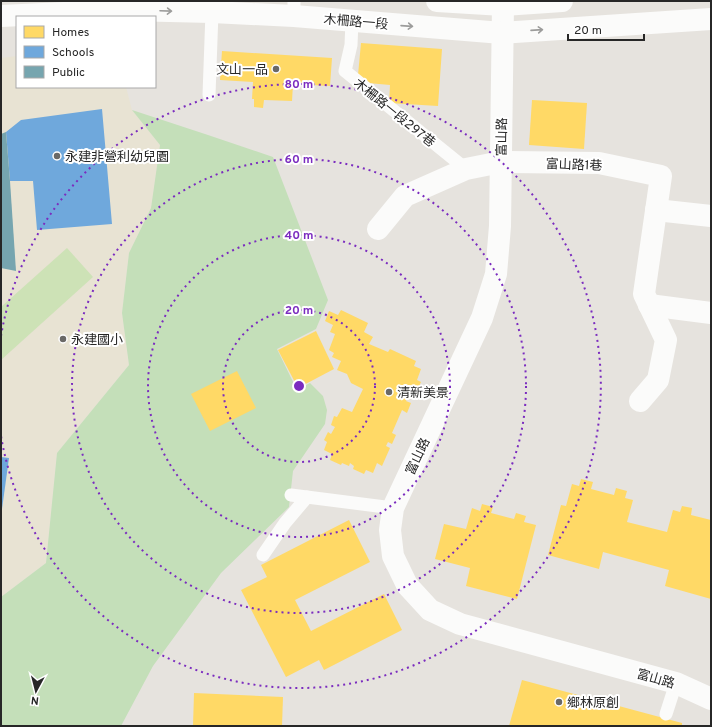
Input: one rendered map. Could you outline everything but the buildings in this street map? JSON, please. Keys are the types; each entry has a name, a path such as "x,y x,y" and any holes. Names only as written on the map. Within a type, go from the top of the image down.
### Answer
{"street":[{"path":"437,1 503,5 562,1"},
{"name":"富山路","path":"503,5 500,226 496,274 482,318 393,508 390,530 393,556 407,585 430,610 460,624 676,683 711,699"},
{"name":"木柵路一段","path":"1,16 127,10 212,12 294,8 352,21 502,33 711,19"},
{"path":"378,229 405,196 466,169 501,162"},
{"name":"富山路1巷","path":"501,162 599,163 661,176 644,294 666,340 658,380 640,401"},
{"path":"656,210 711,216"},
{"path":"649,305 711,313"}],"lane":[{"path":"209,95 212,12"},
{"name":"木柵路一段297巷","path":"352,21 351,45 345,71 466,169"},
{"path":"291,494 393,508"},
{"path":"263,555 285,523 307,497"},
{"path":"666,714 676,683"}],"shaded area":[{"name":"永建國小","path":"16,56 16,88 126,88 132,110 160,145 151,208 129,253 122,313 129,365 57,453 46,563 1,597 1,58"}],"green space":[{"path":"132,110 273,157 328,300 316,329 277,349 297,390 310,383 323,396 327,410 325,424 293,471 289,507 221,573 153,666 121,726 1,726 1,597 46,563 57,453 129,365 122,313 129,253 151,208 160,145"},
{"path":"67,248 93,277 1,360 1,307"}],"place":[{"name":"文山一品","path":"276,69"},
{"name":"永建非營利幼兒園","path":"57,156"},
{"name":"永建國小","path":"63,339"},
{"name":"清新美景","path":"389,392"},
{"name":"鄉林原創","path":"559,702"}]}
